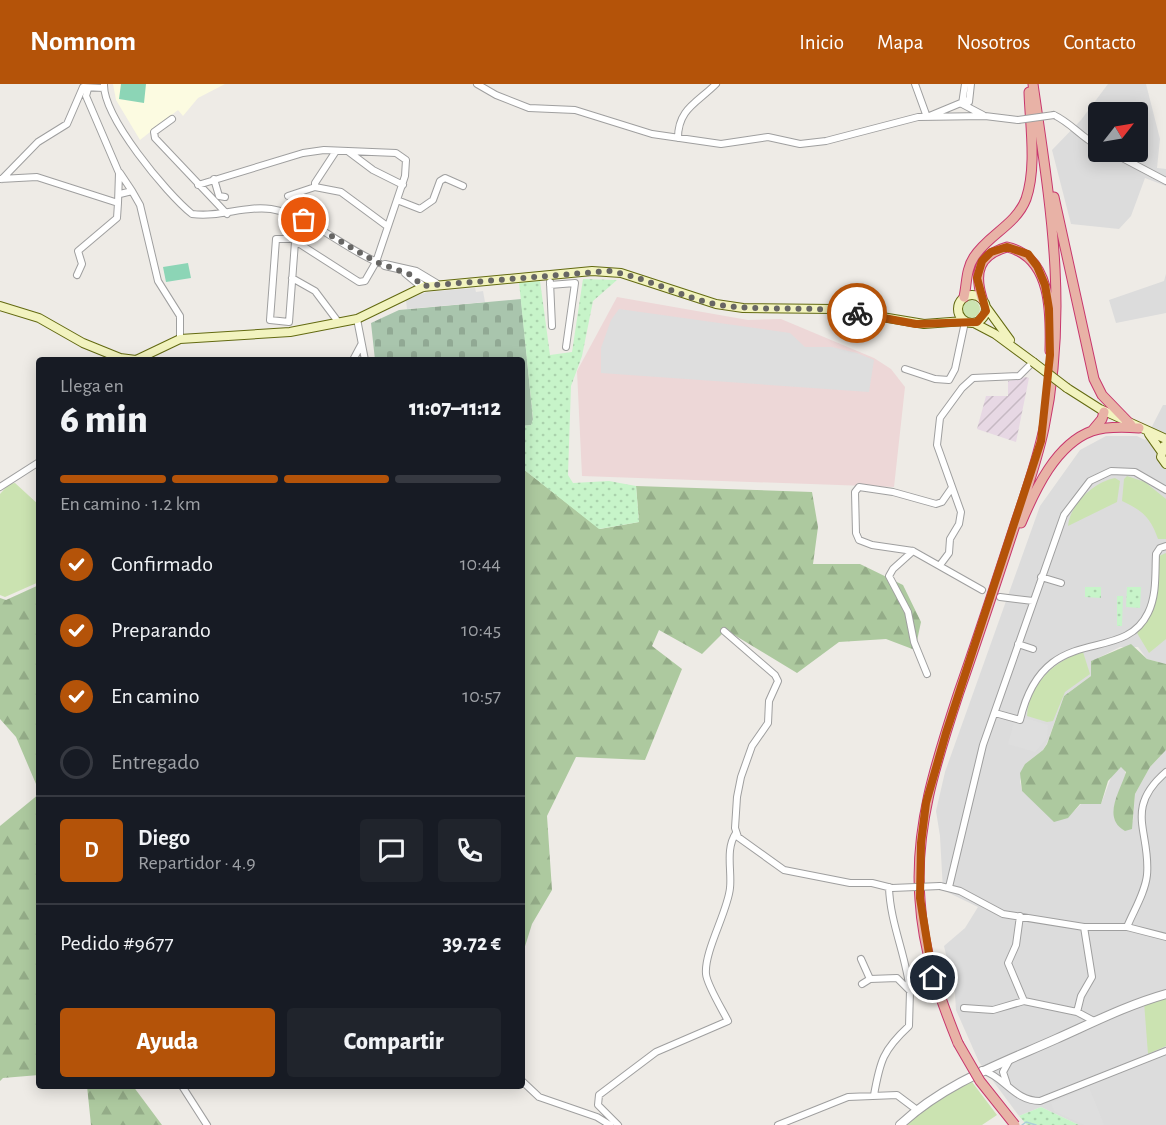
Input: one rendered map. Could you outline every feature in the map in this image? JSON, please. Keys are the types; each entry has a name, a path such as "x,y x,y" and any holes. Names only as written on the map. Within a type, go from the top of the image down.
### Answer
{"highway":[{"path":"964,297 968,269 975,255 1008,225 1026,199 1030,180 1032,84"},
{"path":"1032,84 1094,379 1102,395 1138,428"},
{"path":"1014,1125 980,1082 958,1043 933,978 925,941 920,898 921,843 926,803 946,733 1041,441 1057,336 1057,279 1032,84"},
{"path":"984,303 977,272 982,261 991,252 1007,247 1028,254 1037,266 1045,285 1050,336 1041,441"},
{"path":"999,575 1026,512 1050,468 1067,448 1100,423 1104,411"},
{"path":"1092,431 1121,427 1138,428"}],"main road":[{"path":"142,357 180,339 339,323 357,319 423,286 592,271 621,273 717,304 743,308 834,309 932,325 968,322 983,318 984,303"},
{"path":"932,325 947,319 964,297 971,294 984,303 1016,347 1033,362 1067,388 1153,437 1164,447 1166,465"},
{"path":"0,306 39,318 83,343 118,357"},
{"path":"958,306 958,315 1016,347"},
{"path":"1138,428 1166,439"}],"street":[{"path":"477,84 529,108 575,110 652,134 721,144 768,137 800,144 826,141 918,117 985,116 1018,120 1054,115 1067,121 1088,141"},
{"path":"678,138 678,125 684,111 716,84"},
{"path":"915,84 927,117"},
{"path":"965,84 965,102"},
{"path":"965,102 971,84"},
{"path":"85,87 104,86 108,106 117,122 178,202 192,214 227,214 268,209 292,215 381,264 409,274 423,286"},
{"path":"1,179 38,142 67,124 85,87"},
{"path":"85,87 86,96 119,173 140,205 158,281 180,316 180,339"},
{"path":"927,117 965,102"},
{"path":"965,102 985,116"},
{"path":"172,118 154,132 156,138 227,214"},
{"path":"315,187 315,183 336,151"},
{"path":"198,185 303,153 348,151 401,155 406,160 403,185 387,226 381,264 365,281 359,282 295,242 278,237 270,320 289,327 295,242"},
{"path":"348,151 373,170 403,185"},
{"path":"1130,162 1166,181"},
{"path":"16,165 16,172 23,176 56,183 118,203"},
{"path":"77,274 82,264 78,251 117,218 120,194 119,173"},
{"path":"1,179 23,176"},
{"path":"397,200 420,209 433,200 440,181 445,178 463,186"},
{"path":"214,179 219,196 225,197"},
{"path":"288,196 315,187 341,192 387,226"},
{"path":"120,194 132,191"},
{"path":"381,264 416,272 436,284"},
{"path":"549,275 552,326"},
{"path":"292,278 315,291 339,323"},
{"path":"550,285 575,283 566,347"},
{"path":"357,319 363,357"},
{"path":"905,369 935,379 950,380 968,322"},
{"path":"354,357 361,344"},
{"path":"940,565 949,553 950,539 959,524 961,512 937,445 937,427 945,410 973,378 1019,376 1033,362"},
{"path":"0,487 36,464"},
{"path":"949,887 974,775 1064,515 1090,481 1100,475 1125,470 1144,476 1166,490"},
{"path":"951,489 942,502 936,504 893,492 859,487 855,492 856,533 859,540 872,545 913,551 982,590"},
{"path":"995,712 1020,720 1028,693 1053,662 1083,646 1119,639 1140,625 1152,603 1156,554 1160,548 1166,546"},
{"path":"913,551 893,569 889,576 909,612 914,642 927,674"},
{"path":"1041,577 1061,583"},
{"path":"1000,597 1033,601"},
{"path":"618,1125 598,1105 599,1095 656,1052 728,1021 706,974 715,932 730,889 732,838 736,833 736,797 752,746 768,723 769,701 778,681 775,675 724,631"},
{"path":"1018,644 1033,649"},
{"path":"1127,927 1145,888 1147,872 1140,819 1154,782 1166,772"},
{"path":"736,833 750,847 784,870 850,883 872,883 891,887 949,887 1003,914 1084,927 1127,927 1166,937"},
{"path":"874,1095 880,1061 889,1044 909,1026 908,971 898,947 890,910 891,887"},
{"path":"1020,916 1016,945 1008,963 1024,1001"},
{"path":"1077,1012 1092,977 1084,927"},
{"path":"861,959 870,979"},
{"path":"862,984 870,979 897,978 910,991"},
{"path":"900,1125 917,1110 981,1070 1135,1003 1166,994"},
{"path":"964,1008 993,1010 1024,1001 1077,1012 1094,1021"},
{"path":"1008,1085 1003,1072 1005,1065 1028,1051"},
{"path":"981,1070 1008,1085 1019,1097 1040,1101 1166,1051"},
{"path":"525,1084 539,1097 597,1117 610,1125"},
{"path":"184,1089 207,1125"},
{"path":"778,1125 849,1097 897,1095 917,1110"}],"shaded area":[{"path":"113,84 225,84 198,98 183,116 178,110 140,140 116,100"},
{"path":"1108,84 1146,84 1160,139 1157,168 1166,169 1166,186 1145,178 1131,216 1119,229 1071,224 1052,150 1088,111 1088,162 1148,162 1148,102 1094,102"},
{"path":"1166,274 1166,313 1116,323 1109,300 1164,281"},
{"path":"475,288 476,292 483,291 485,302 407,309 406,300 427,292"},
{"path":"617,297 748,320 781,319 874,358 891,369 905,387 894,487 582,476 577,371"},
{"path":"619,309 790,333 805,347 832,347 857,353 874,360 869,392 601,373 601,348 611,320"},
{"path":"1029,378 1016,442 977,429 986,396 1008,396 1008,381"},
{"path":"1163,405 1166,405 1166,664 1147,659 1138,647 1120,647 1092,661 1091,676 1064,696 1047,743 1043,750 1025,764 1020,781 1022,791 1039,806 1070,815 1081,804 1101,804 1112,775 1121,767 1125,768 1125,776 1114,814 1115,821 1133,821 1135,794 1150,767 1166,750 1166,1125 1079,1125 1041,1107 1019,1116 979,1062 956,1010 955,994 944,946 965,928 978,907 943,890 936,811 945,772 1040,506 1080,450 1106,436 1137,436 1145,440"},
{"path":"1016,715 1048,725 1047,738 1035,752 1008,744"},
{"path":"1089,1087 1104,1125 1084,1125 1054,1111 1051,1103"}],"green space":[{"path":"121,84 146,84 144,103 119,99"},
{"path":"188,263 191,278 166,282 163,267"},
{"path":"583,279 617,280 593,301 582,356 571,386 568,475 573,483 609,481 636,486 639,522 599,529 525,470 525,426 531,425 533,419 519,282 540,281 550,355 572,352"},
{"path":"521,299 533,420 531,425 525,426 525,357 375,357 371,323 399,310"},
{"path":"971,300 977,303 980,309 977,315 971,318 965,315 962,309 965,303"},
{"path":"525,470 600,529 639,522 636,486 812,492 818,527 813,564 860,564 903,585 921,622 915,650 886,639 839,642 797,673 726,630 702,654 659,630 652,646 682,669 645,760 576,757 547,816 552,890 532,924 525,946"},
{"path":"1127,476 1145,482 1166,499 1166,539 1158,539 1145,515 1122,501 1124,479"},
{"path":"1115,478 1120,481 1117,502 1068,526 1073,510 1084,495 1099,484"},
{"path":"15,483 36,502 36,583 5,597 0,595 0,494 9,484"},
{"path":"1166,553 1166,639 1149,653 1137,633 1154,609 1159,556"},
{"path":"36,586 36,784 16,737 0,719 0,598 6,600"},
{"path":"1085,587 1101,587 1101,598 1085,597"},
{"path":"1127,587 1141,587 1140,608 1126,607"},
{"path":"1117,596 1123,596 1122,626 1117,626"},
{"path":"1131,644 1147,659 1166,664 1166,750 1150,767 1135,794 1132,829 1125,831 1114,819 1115,803 1126,772 1121,767 1108,781 1101,804 1080,804 1068,818 1054,822 1022,791 1020,773 1025,764 1047,744 1064,696 1091,676 1091,661"},
{"path":"1083,652 1090,674 1065,692 1053,721 1047,722 1027,716 1033,694 1045,675 1063,661"},
{"path":"36,796 36,1075 3,1078 0,1081 0,826"},
{"path":"1166,997 1166,1046 1148,1054 1144,1002"},
{"path":"972,1082 997,1115 982,1125 905,1125 933,1098"},
{"path":"87,1089 135,1089 162,1125 91,1125"},
{"path":"1041,1107 1079,1125 1027,1125 1019,1116"}],"waterway":[{"path":"1022,1125 1026,1122 1036,1125"}],"way so far":[{"path":"304,220 376,262 409,274 423,286 609,271 717,304 743,308 834,309 857,313"}],"route":[{"path":"857,313 916,324 946,325 964,321 969,323 981,321 986,307 978,284 979,266 991,252 1007,247 1028,254 1037,266 1045,285 1049,309 1050,355 1040,426 1041,441 946,733 926,803 921,843 920,898 925,941 933,978"}]}
